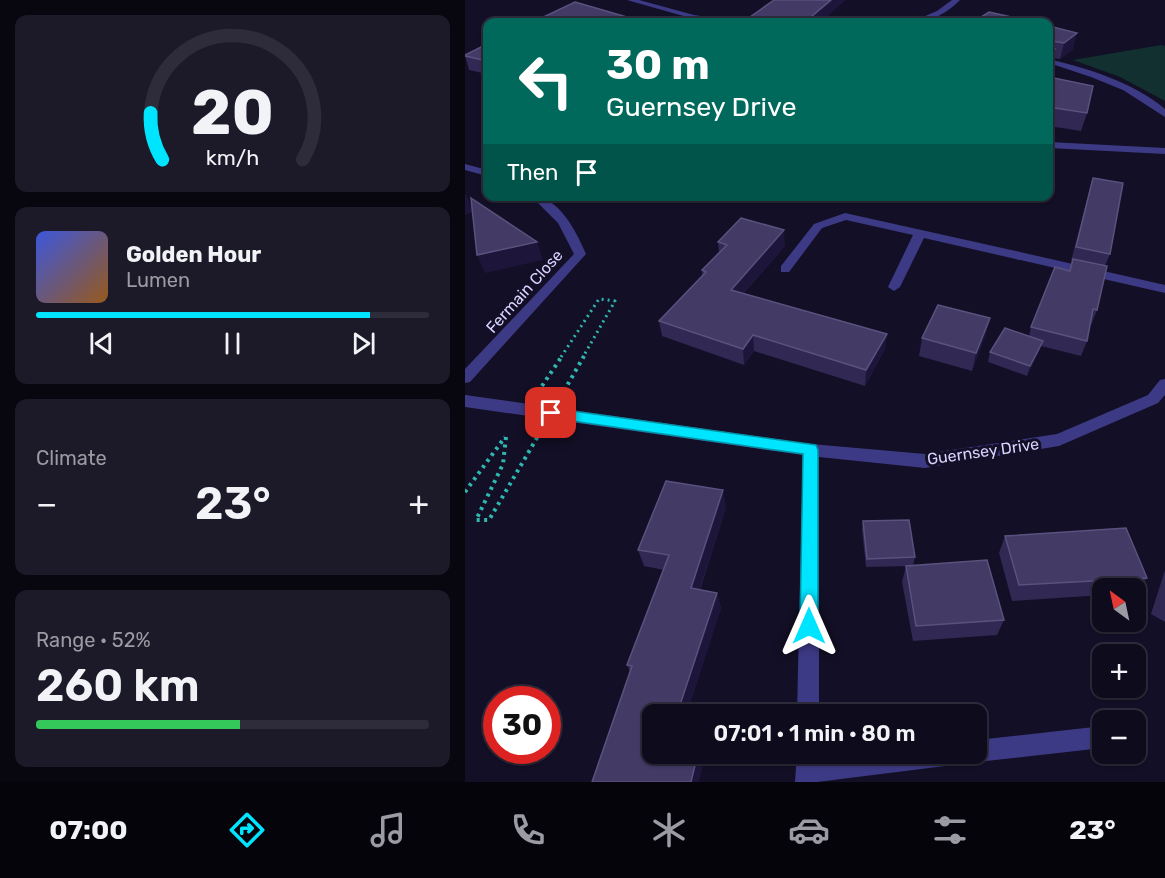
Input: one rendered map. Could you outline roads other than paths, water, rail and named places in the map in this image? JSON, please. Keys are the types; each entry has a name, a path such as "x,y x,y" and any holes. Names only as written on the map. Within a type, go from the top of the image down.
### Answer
{"street":[{"path":"631,0 702,18"},
{"path":"926,18 940,13 956,0"},
{"path":"1053,62 1088,73 1136,94 1165,114"},
{"path":"1053,145 1165,151"},
{"path":"465,167 483,172"},
{"name":"Fermain Close","path":"465,378 580,255 572,234 553,208 544,201"},
{"path":"785,269 818,226 845,216 1165,289"},
{"path":"894,287 920,233"},
{"name":"Guernsey Drive","path":"465,401 811,450 925,460 1059,440 1153,399 1165,384"},
{"path":"808,704 811,450"},
{"path":"987,750 1092,737"},
{"path":"807,769 855,764"}]}
